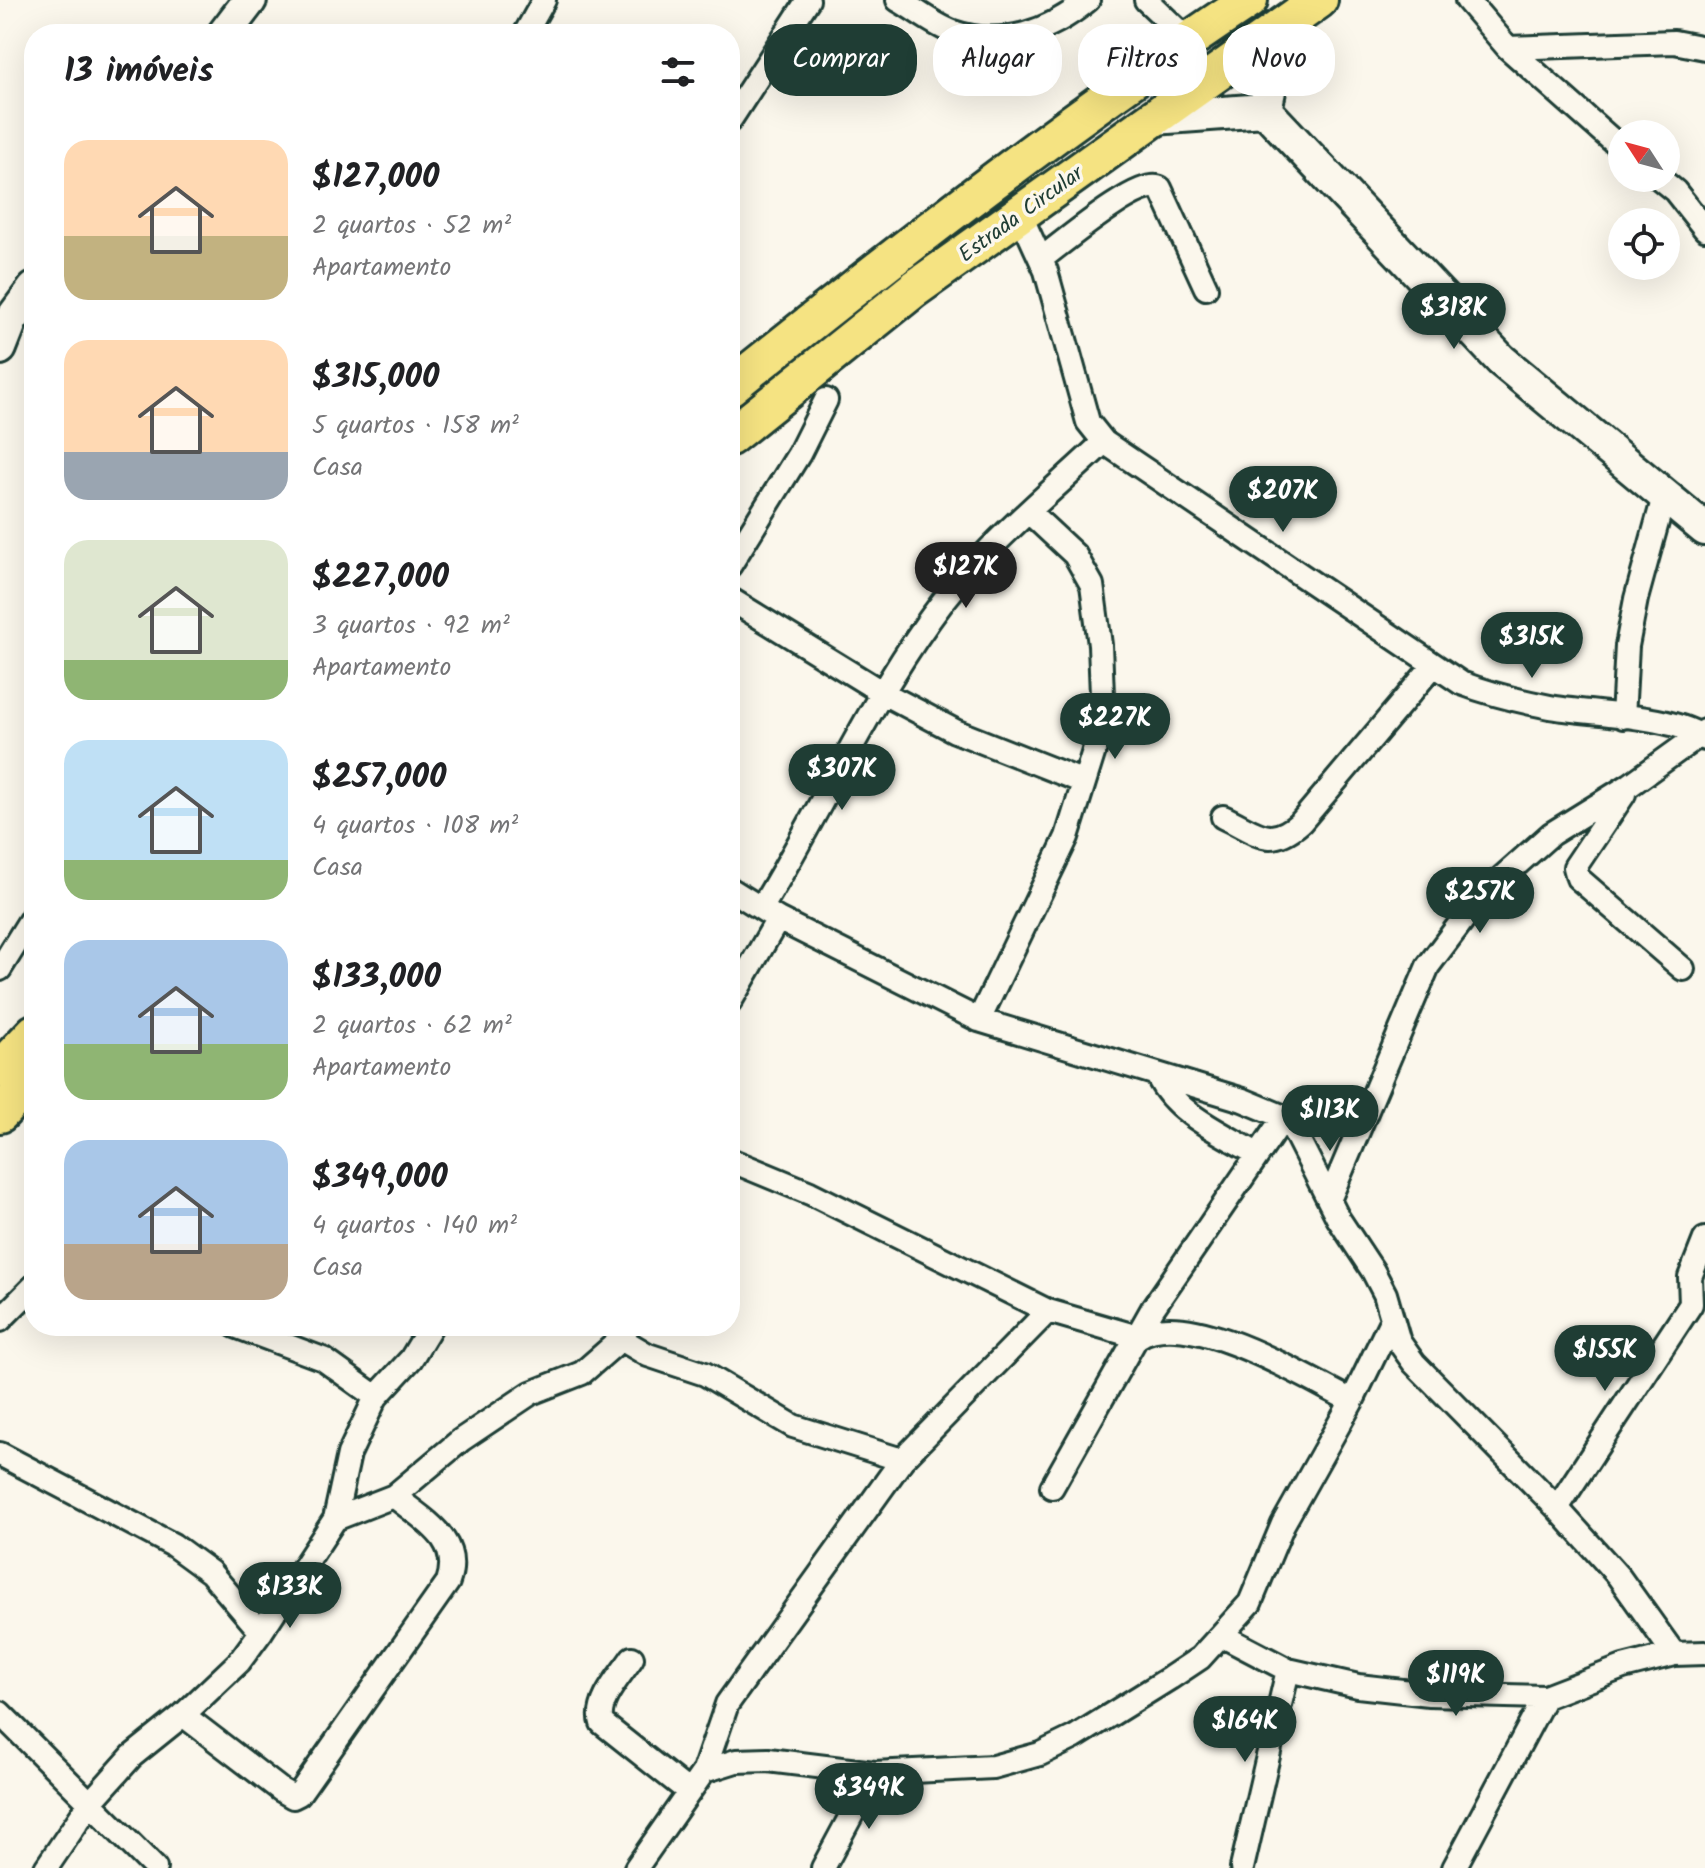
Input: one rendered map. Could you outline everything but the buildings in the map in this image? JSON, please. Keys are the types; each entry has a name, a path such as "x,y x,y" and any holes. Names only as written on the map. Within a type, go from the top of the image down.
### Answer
{"main road":[{"name":"Estrada Circular","path":"1207,28 1249,0"},
{"name":"Estrada Circular","path":"1283,24 1319,0"},
{"name":"Estrada Circular","path":"740,429 913,290 1223,68"},
{"name":"Estrada Circular","path":"740,379 879,267 1112,96"},
{"path":"0,1069 24,1044"},
{"path":"0,1114 24,1089"}],"street":[{"path":"232,24 250,0"},
{"path":"531,24 544,0"},
{"path":"740,105 808,0"},
{"path":"898,0 952,32 996,40 1030,33 1067,18 1088,0"},
{"path":"1146,0 1171,24"},
{"path":"1467,0 1508,48 1608,137"},
{"path":"1508,48 1674,42 1705,48"},
{"path":"1265,110 1268,96"},
{"path":"1154,118 1265,110"},
{"path":"1265,110 1501,360 1691,512 1636,599 1627,646 1623,717"},
{"path":"1041,259 1118,203 1146,185 1155,185 1160,188 1206,288"},
{"path":"1676,192 1705,229"},
{"path":"1020,214 1041,259 1088,422 1104,442 1461,683 1496,696 1645,718 1703,735"},
{"path":"4,327 24,302"},
{"path":"740,549 799,454 826,400"},
{"path":"740,980 770,913 883,693 930,618 964,575 1104,442"},
{"path":"979,1020 1041,897 1067,837 1098,738 1102,695 1092,585 1075,555 1030,513"},
{"path":"740,605 883,693 955,731 1084,782"},
{"path":"1223,817 1271,839 1283,838 1301,822 1433,666"},
{"path":"1329,1200 1428,966 1480,897 1551,834 1703,735"},
{"path":"1630,785 1575,867 1584,884 1683,969"},
{"path":"740,895 979,1020 1158,1077 1243,1100 1284,1117 1329,1200 1373,1271 1399,1342 1414,1363 1557,1508 1619,1577 1674,1654"},
{"path":"0,969 24,930"},
{"path":"1158,1077 1165,1091 1186,1111 1257,1154"},
{"path":"1052,1487 1153,1308 1284,1117"},
{"path":"740,1164 810,1193 1048,1311 1138,1337"},
{"path":"1557,1508 1698,1301 1690,1277 1705,1239"},
{"path":"0,1320 24,1296"},
{"path":"636,1868 704,1771 727,1704 902,1460 1048,1311"},
{"path":"704,1771 736,1761 768,1760 874,1773 993,1767 1040,1754 1075,1737 1170,1678 1200,1658 1250,1603 1283,1524 1352,1401 1392,1319"},
{"path":"1138,1337 1151,1328 1201,1333 1249,1350 1352,1401"},
{"path":"262,1336 323,1359 376,1397"},
{"path":"46,1868 90,1803 132,1756 183,1715 239,1662 261,1632 335,1519 349,1454 376,1397 411,1359 425,1336"},
{"path":"335,1519 394,1496 461,1440 531,1393 582,1373 620,1336"},
{"path":"628,1336 648,1355 705,1374 814,1435 839,1439 902,1460"},
{"path":"0,1454 173,1545 210,1572 261,1632"},
{"path":"183,1715 281,1790 293,1797 299,1794 448,1582 454,1565 445,1538 394,1496"},
{"path":"1221,1635 1288,1670 1358,1686 1429,1694 1545,1697 1623,1667 1674,1654 1705,1653"},
{"path":"632,1658 603,1703 599,1714 602,1723 689,1792"},
{"path":"1242,1868 1288,1670"},
{"path":"1454,1868 1545,1697"},
{"path":"0,1713 155,1868"},
{"path":"823,1868 874,1773"}]}
